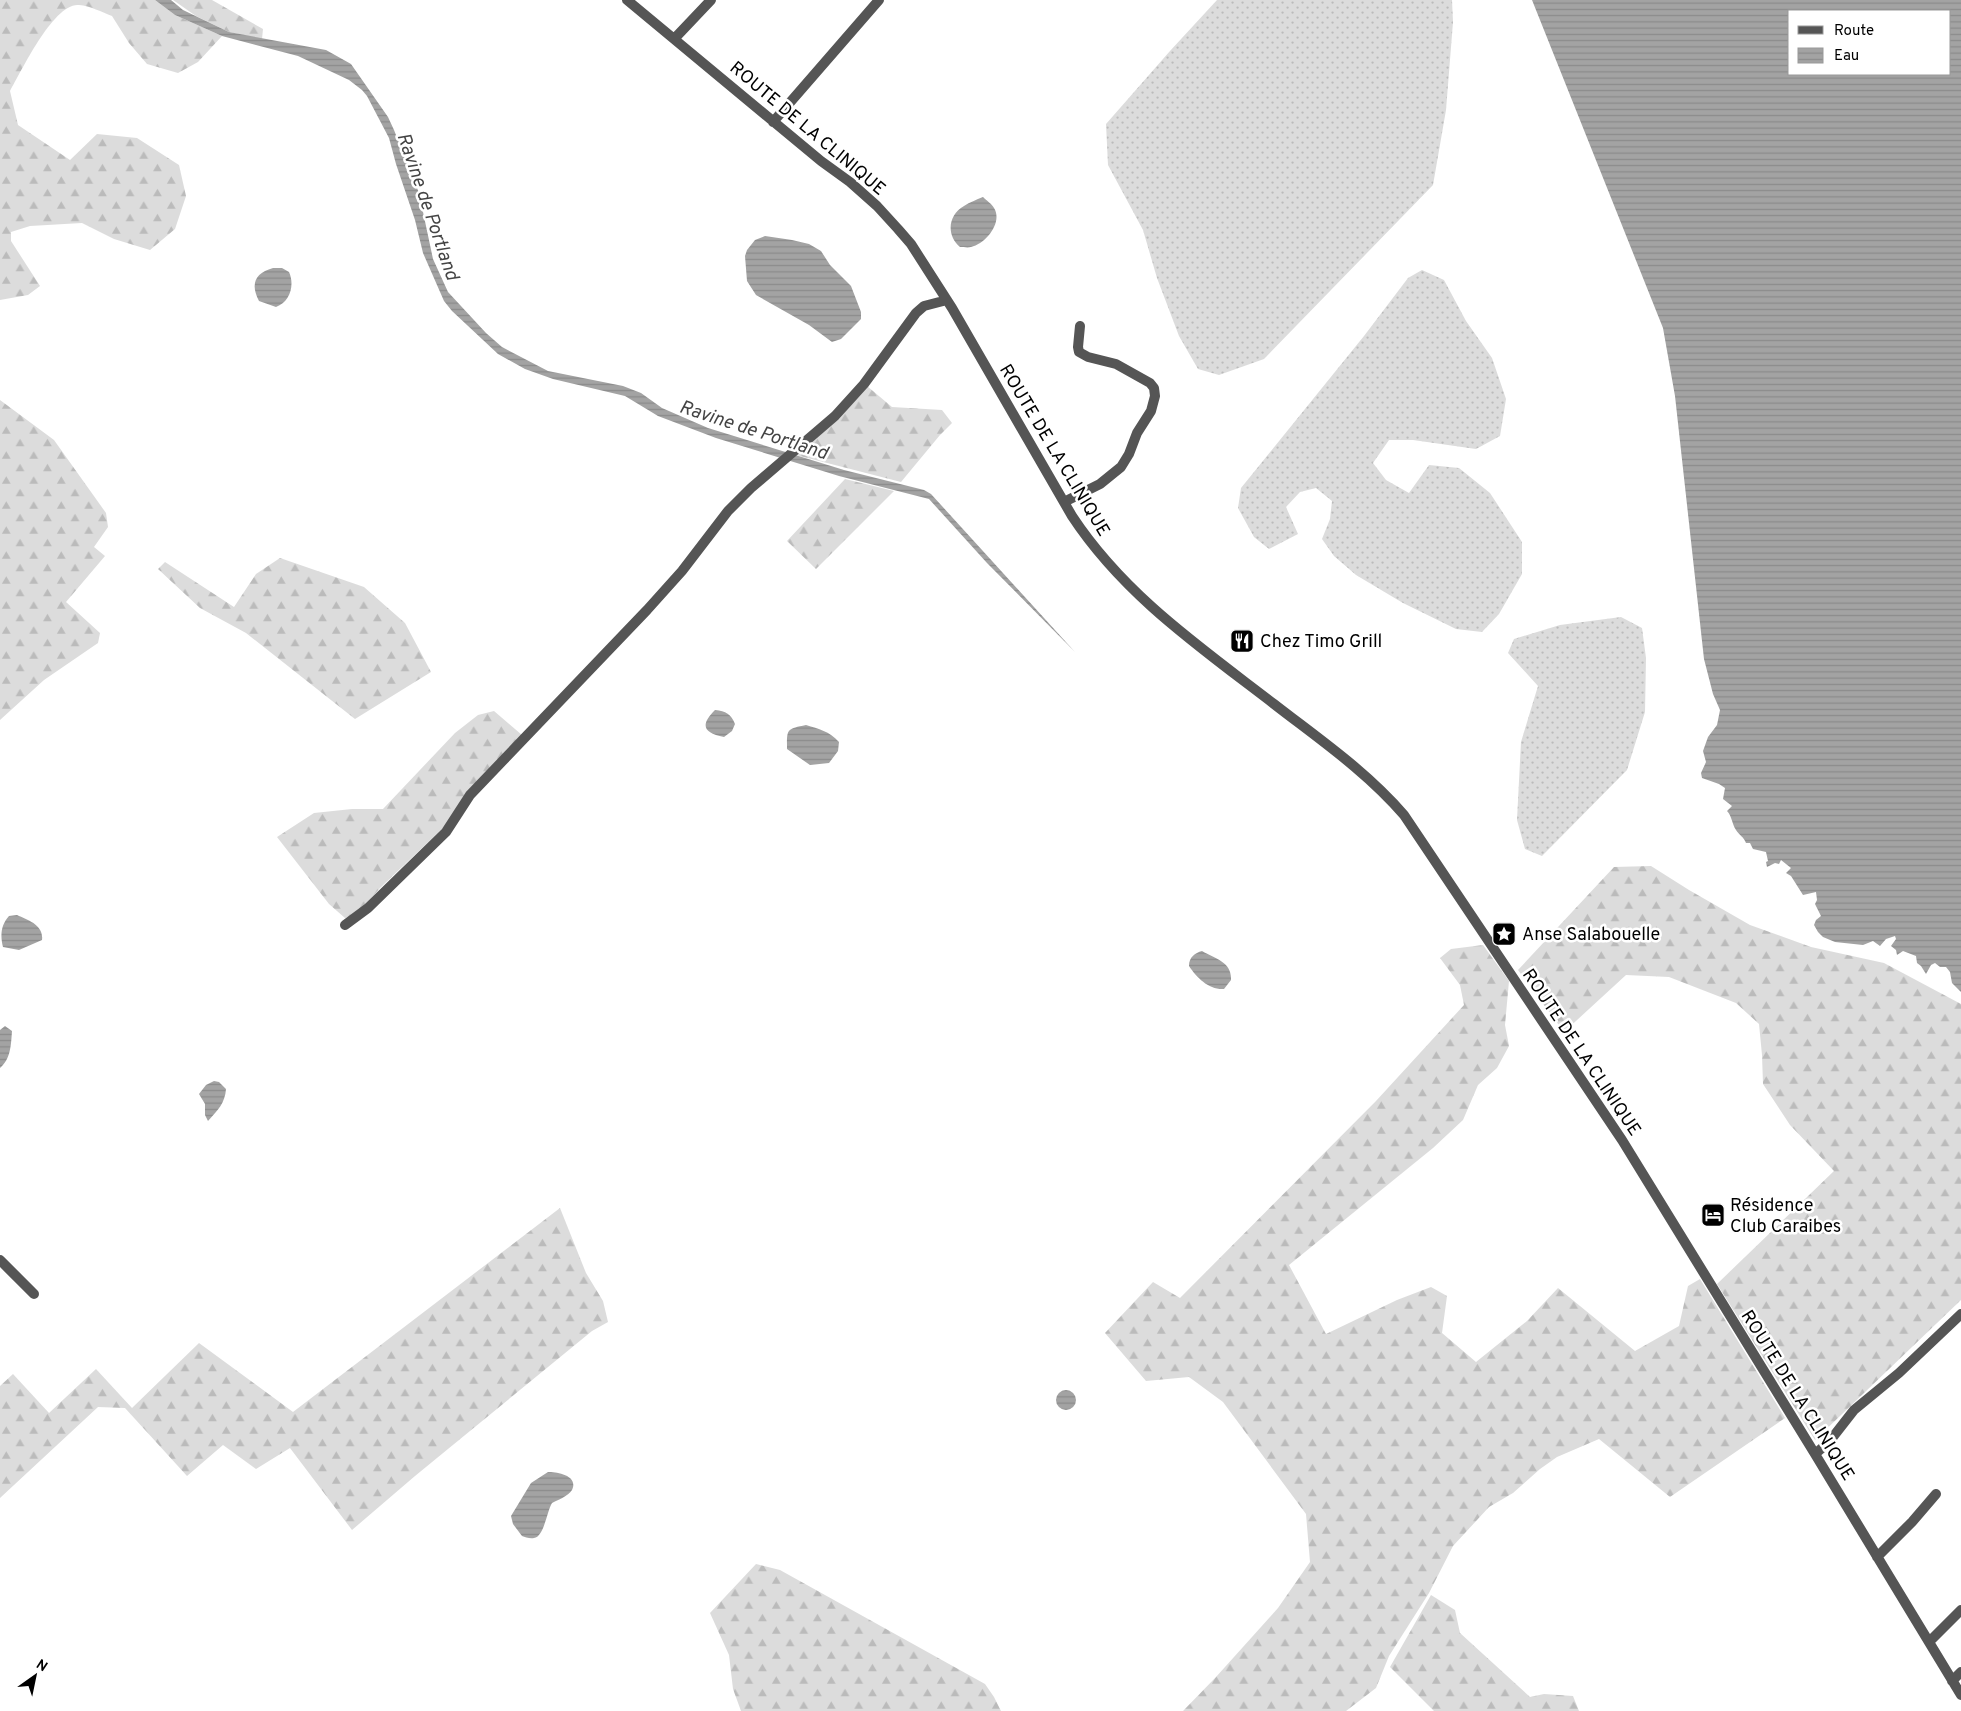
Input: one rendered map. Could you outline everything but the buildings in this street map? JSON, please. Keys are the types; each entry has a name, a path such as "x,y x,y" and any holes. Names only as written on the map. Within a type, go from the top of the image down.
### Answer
{"street":[{"name":"ROUTE DE LA CLINIQUE","path":"627,0 675,38 820,161 850,182 877,206 911,244 947,300 1064,502 1093,546 1115,572 1136,594 1274,704 1326,742 1370,780 1404,814 1622,1140 1961,1695"},
{"path":"675,38 711,0"},
{"path":"773,122 879,0"},
{"path":"345,925 368,908 446,832 470,795 647,610 682,571 728,510 828,422 864,384 920,309 932,303 947,300"},
{"path":"1064,502 1107,480 1121,467 1156,396 1154,388 1150,383 1116,364 1088,357 1079,352 1080,326"},
{"path":"0,1260 34,1294"},
{"path":"1815,1454 1829,1442 1854,1410 1899,1373 1961,1314"},
{"path":"1877,1556 1912,1522 1936,1494"},
{"path":"1929,1642 1961,1610"},
{"path":"1952,1681 1961,1672"}],"green space":[{"path":"0,0 155,0 175,15 222,36 198,62 178,73 147,64 129,43 112,16 96,9 79,5 69,7 59,14 39,40 10,91 18,125 70,160 97,134 137,138 179,165 186,196 175,229 150,250 114,239 82,223 30,226 11,232 11,241 40,286 28,295 0,300"},
{"path":"173,0 212,0 263,29 262,39 229,32 196,16"},
{"path":"1217,0 1452,0 1453,22 1446,110 1433,185 1264,359 1219,375 1198,369 1179,336 1157,278 1143,230 1108,165 1106,124"},
{"path":"1422,270 1444,280 1466,321 1492,358 1506,399 1500,436 1476,449 1413,440 1389,440 1373,463 1386,480 1409,493 1429,465 1459,468 1490,493 1522,542 1522,574 1499,614 1482,632 1456,629 1403,603 1356,575 1334,556 1322,539 1330,519 1332,501 1316,488 1300,492 1286,507 1298,534 1269,549 1254,537 1238,508 1241,488 1364,336 1408,278"},
{"path":"867,386 892,407 942,410 952,423 901,482 796,455 840,418"},
{"path":"0,400 54,440 106,513 108,527 94,547 105,556 66,602 100,633 98,643 44,680 0,720"},
{"path":"845,479 894,491 816,569 787,541"},
{"path":"280,558 364,587 405,623 431,672 355,719 246,633 200,608 158,569 165,562 234,607 256,574"},
{"path":"1621,617 1642,628 1646,658 1645,712 1627,770 1542,856 1525,849 1517,820 1521,742 1538,686 1508,653 1514,639 1560,625"},
{"path":"494,711 522,735 444,827 380,888 362,909 345,918 329,904 277,837 314,813 352,809 383,809 455,733 478,715"},
{"path":"1651,866 1750,925 1811,947 1884,963 1961,1004 1961,1300 1815,1440 1717,1284 1834,1171 1790,1125 1763,1084 1759,1024 1736,1003 1669,977 1626,975 1564,1032 1518,970 1614,867"},
{"path":"1483,945 1509,981 1505,1025 1509,1046 1497,1068 1478,1085 1463,1120 1433,1148 1289,1265 1326,1334 1397,1300 1431,1287 1447,1296 1442,1333 1476,1362 1527,1321 1558,1288 1635,1351 1679,1326 1688,1286 1700,1279 1785,1418 1670,1497 1599,1439 1557,1457 1513,1493 1489,1507 1453,1546 1429,1593 1389,1656 1376,1688 1346,1711 1183,1711 1278,1608 1310,1562 1306,1514 1223,1402 1189,1377 1146,1381 1105,1333 1153,1282 1180,1298 1376,1101 1464,1005 1460,985 1440,958 1451,949"},
{"path":"560,1208 586,1273 603,1301 608,1322 592,1331 352,1530 290,1448 256,1469 223,1445 187,1476 125,1408 98,1407 0,1498 0,1386 13,1374 49,1413 96,1369 132,1408 199,1343 293,1412"},
{"path":"756,1564 780,1570 985,1684 1001,1711 741,1711 733,1689 729,1655 710,1613"},
{"path":"1431,1595 1455,1610 1460,1633 1530,1697 1544,1694 1573,1696 1579,1711 1434,1711 1390,1667"}],"water":[{"path":"155,0 171,0 183,10 229,32 326,50 351,64 388,117 394,130 419,193 433,259 448,292 486,333 502,347 548,371 623,386 641,393 662,408 708,428 844,470 924,490 931,494 1075,652 987,563 929,499 839,476 716,438 658,416 625,396 553,379 525,369 498,354 452,311 444,301 423,253 415,220 389,138 362,90 349,80 298,56 222,36 175,15"},
{"path":"1532,0 1961,0 1961,992 1952,983 1950,972 1946,967 1940,967 1935,963 1931,965 1926,974 1917,963 1916,956 1903,951 1897,955 1896,950 1891,946 1896,939 1895,936 1886,939 1880,946 1873,941 1863,945 1835,942 1823,937 1814,925 1821,916 1815,904 1817,900 1816,892 1803,895 1791,876 1786,873 1791,868 1781,860 1779,864 1775,863 1767,867 1766,852 1753,849 1750,843 1746,843 1737,832 1727,811 1732,806 1723,799 1725,788 1702,778 1701,773 1706,762 1703,751 1708,737 1717,725 1720,710 1713,694 1704,659 1675,396 1663,328"},
{"path":"983,197 994,208 996,214 995,226 987,237 977,245 960,247 952,237 952,220 959,210"},
{"path":"765,236 809,244 821,251 830,265 851,286 861,312 861,319 841,339 832,342 809,325 756,295 747,281 745,256 755,240"},
{"path":"273,268 282,268 289,272 291,277 288,297 281,305 276,307 259,301 255,289 258,276"},
{"path":"715,710 728,714 735,724 732,731 724,737 708,731 706,728 707,720"},
{"path":"806,725 828,733 839,742 838,751 829,763 810,765 787,749 789,731"},
{"path":"17,915 38,927 42,940 19,950 3,947 1,934 4,923 9,916"},
{"path":"1202,951 1222,962 1229,969 1231,980 1224,989 1213,988 1208,985 1189,966 1193,956"},
{"path":"5,1026 12,1031 11,1046 4,1064 0,1068 0,1030"},
{"path":"214,1081 219,1082 226,1089 220,1106 208,1121 205,1115 205,1104 199,1094 206,1085"},
{"path":"1066,1390 1073,1393 1076,1400 1073,1407 1066,1410 1059,1407 1056,1400 1059,1393"},
{"path":"548,1472 566,1475 570,1478 573,1485 572,1490 552,1503 543,1529 537,1537 522,1536 513,1524 511,1516 531,1483"}],"place":[{"name":"Chez Timo Grill","path":"1242,641"},
{"name":"Anse Salabouelle","path":"1504,934"},
{"name":"Résidence Club Caraibes","path":"1713,1215"}],"water label":[{"name":"Ravine de Portland","path":"429,206"},
{"name":"Ravine de Portland","path":"754,429"}]}
